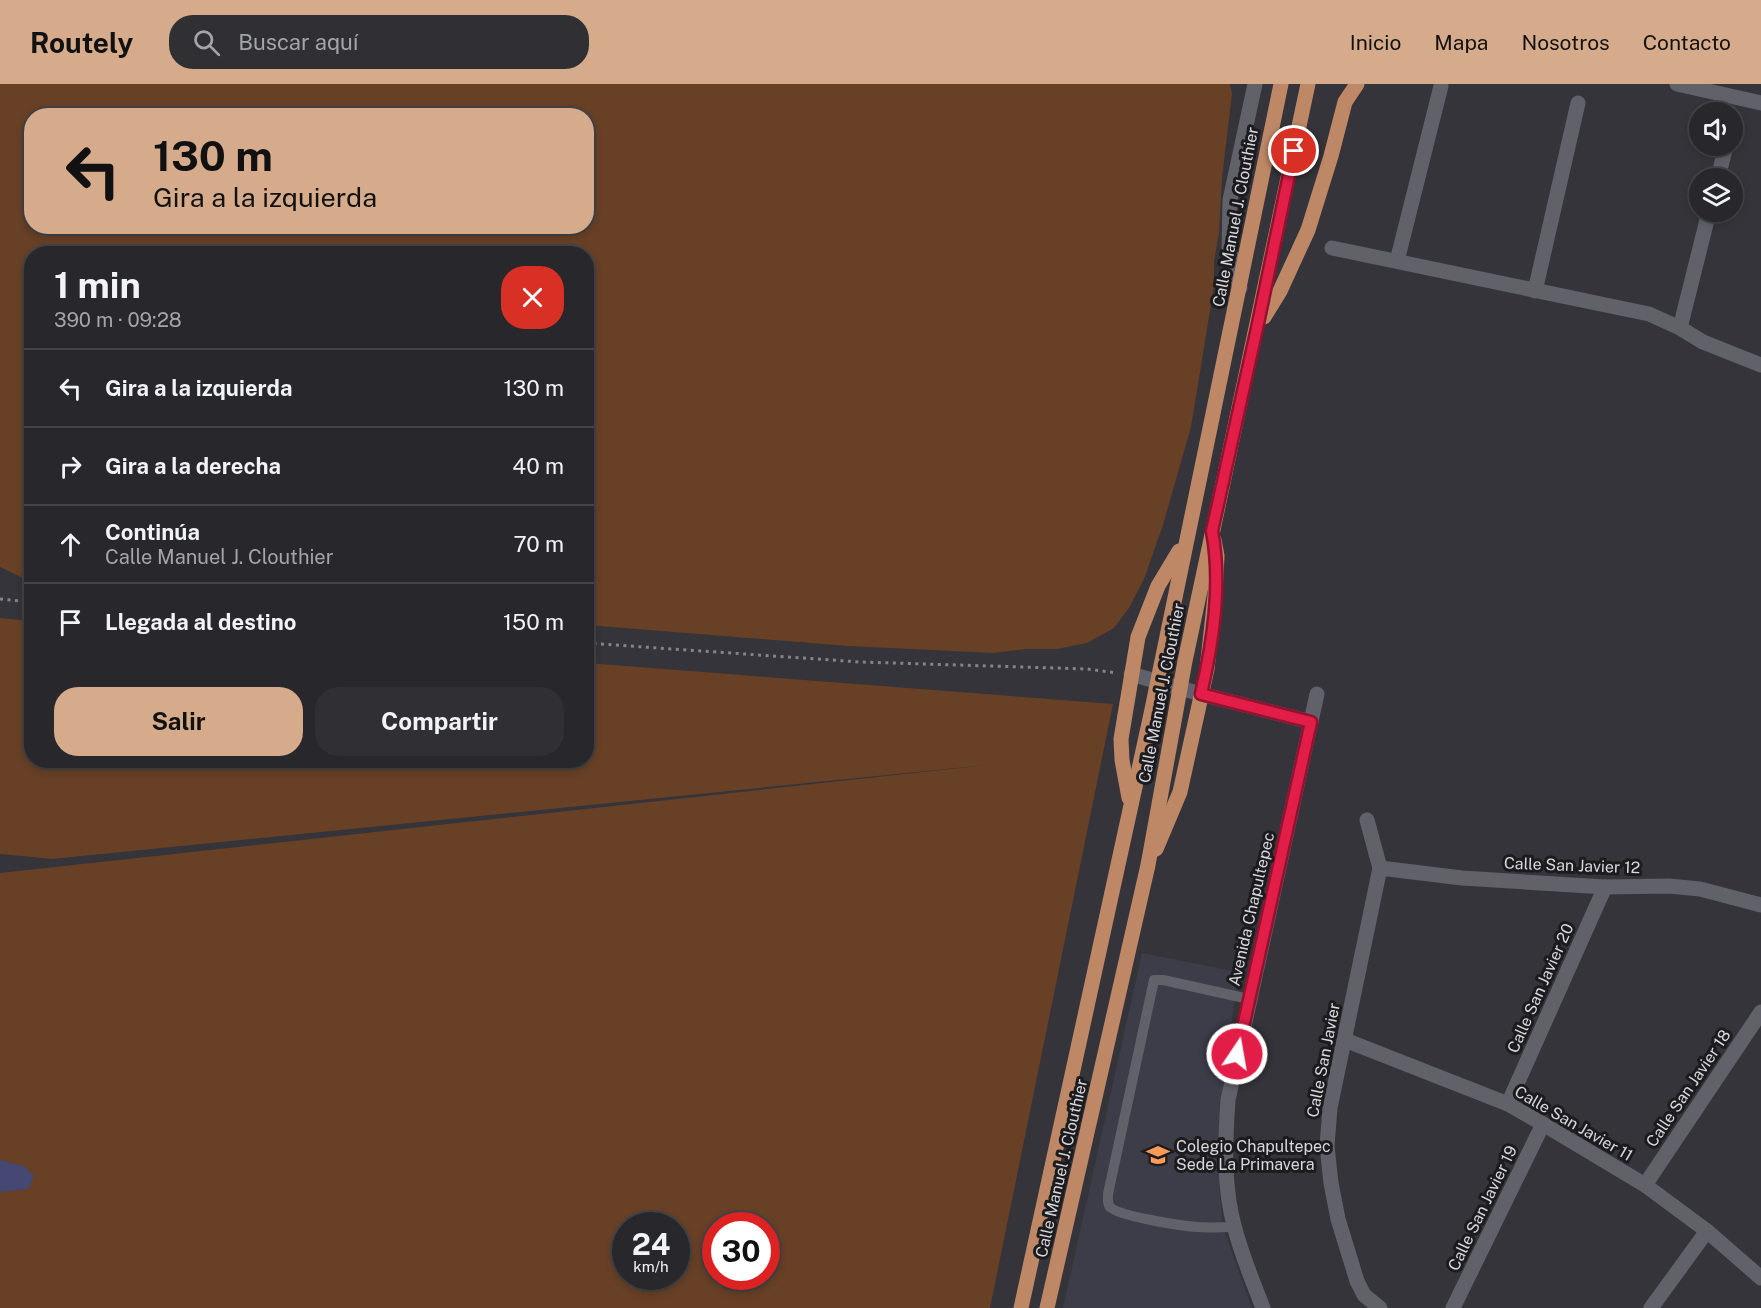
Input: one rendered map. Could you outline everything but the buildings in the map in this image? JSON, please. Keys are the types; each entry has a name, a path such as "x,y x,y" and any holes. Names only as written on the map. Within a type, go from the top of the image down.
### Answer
{"main road":[{"name":"Calle Manuel J. Clouthier","path":"1021,1308 1150,714 1185,541 1200,483 1281,84"},
{"name":"Calle Manuel J. Clouthier","path":"1047,1308 1148,865 1185,661 1308,84"},
{"path":"1257,328 1280,291 1308,230 1346,102 1357,84"},
{"path":"1148,865 1180,792 1207,669 1217,556 1212,531"},
{"path":"1130,806 1122,760 1121,739 1138,637 1158,586 1185,541"}],"street":[{"path":"1240,288 1229,248 1230,209 1235,171 1255,84"},
{"path":"1677,84 1761,103"},
{"path":"1397,261 1442,86"},
{"path":"1535,291 1578,103"},
{"path":"1680,328 1706,222"},
{"path":"1332,248 1649,314 1680,328 1703,342 1761,365"},
{"path":"1131,674 1311,722"},
{"name":"Avenida Chapultepec","path":"1263,1308 1234,1227 1228,1196 1225,1149 1228,1100 1317,694"},
{"name":"Calle San Javier","path":"1367,820 1380,868 1330,1108 1327,1146 1330,1183 1338,1219 1357,1281 1364,1295 1376,1306"},
{"name":"Calle San Javier 12","path":"1380,868 1427,875 1605,887 1669,886 1700,889 1761,905"},
{"name":"Calle San Javier 20","path":"1508,1104 1605,887"},
{"name":"Calle San Javier 18","path":"1645,1185 1761,1012"},
{"name":"Calle San Javier 11","path":"1345,1040 1508,1104 1543,1124 1645,1185 1707,1231 1761,1278"},
{"name":"Calle San Javier 19","path":"1453,1308 1543,1124"},
{"path":"1651,1308 1707,1231"}],"lane":[{"path":"1234,1227 1197,1227 1159,1222 1118,1212 1111,1208 1108,1194 1154,980 1249,999"}],"path":[{"path":"2,598 24,601"},
{"path":"594,644 860,662 1087,669 1131,674"}],"shaded area":[{"path":"0,84 1230,84 1232,94 1222,178 1219,233 1214,261 1214,286 1191,427 1163,525 1144,579 1129,608 1114,628 1087,643 1057,649 1026,649 994,653 848,646 594,626 594,246 24,246 24,579 0,567"},
{"path":"0,618 24,620 24,768 594,768 594,664 1113,704 990,1308 0,1308 0,873 987,765 52,859 0,854"},
{"name":"Colegio Chapultepec Sede La Primavera","path":"1142,953 1238,972 1219,1125 1219,1185 1223,1228 1252,1308 1063,1308"}],"water":[{"path":"0,1160 24,1166 34,1176 28,1189 0,1192"}],"place":[{"name":"Colegio Chapultepec Sede La Primavera","path":"1158,1155"}],"route":[{"path":"1237,1054 1311,722 1201,694 1207,669 1215,596 1217,556 1212,531 1294,151"}]}
